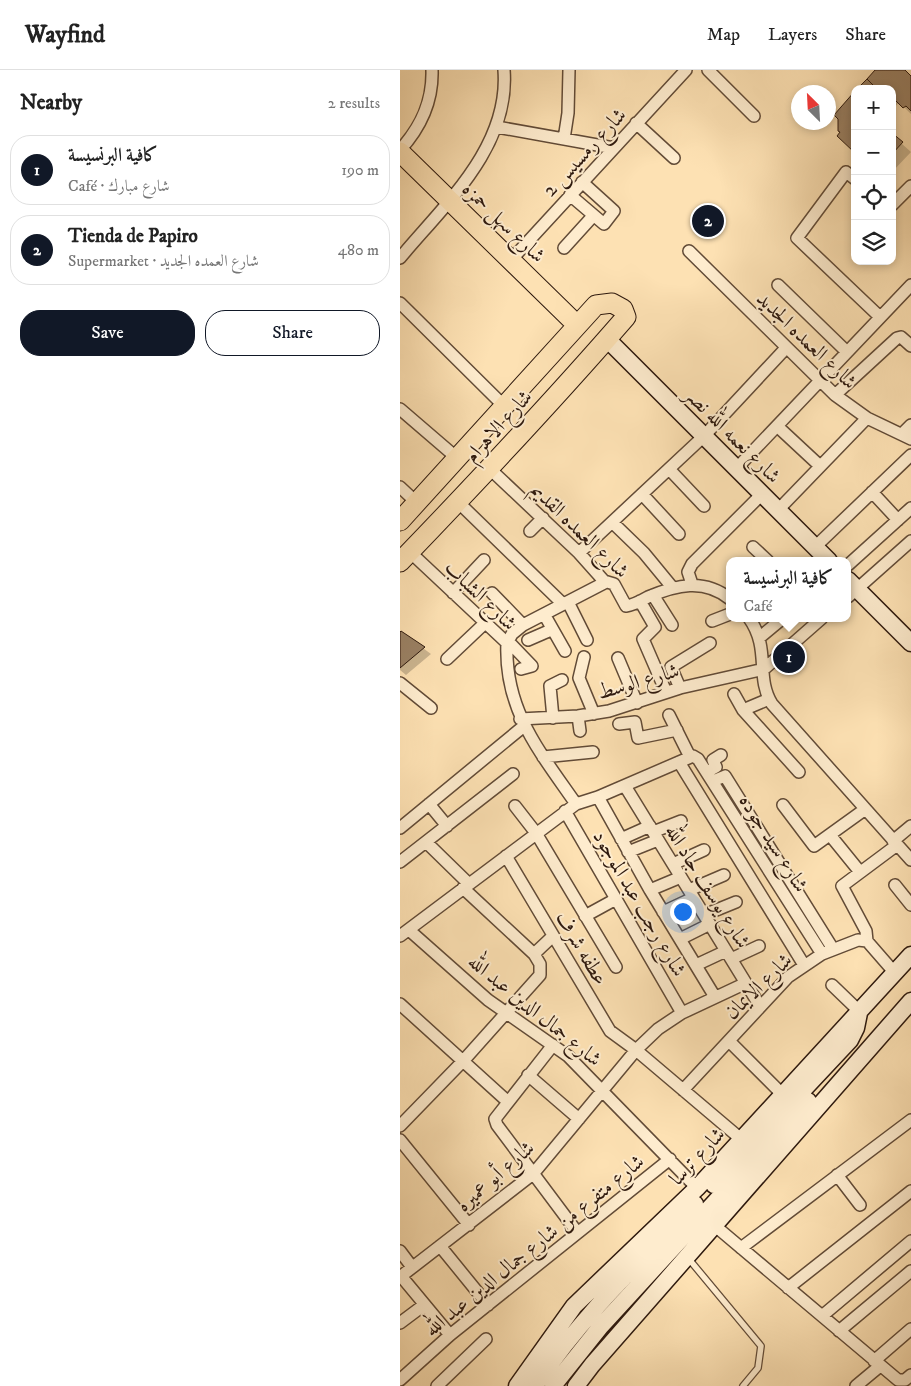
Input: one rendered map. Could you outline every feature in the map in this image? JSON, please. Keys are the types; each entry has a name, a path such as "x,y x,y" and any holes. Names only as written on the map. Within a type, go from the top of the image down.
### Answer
{"main road":[{"name":"شارع سهل حمزه","path":"400,151 577,325"},
{"name":"شارع الاهرام","path":"400,521 596,305 617,304 624,309 626,317 607,339 490,469 405,557"},
{"name":"شارع نعمه الله نصر","path":"607,339 825,557"},
{"path":"484,428 508,448"},
{"path":"851,588 911,643"},
{"name":"شارع ترسا","path":"517,1386 574,1306 697,1188 911,955"},
{"path":"576,1386 592,1365 911,1001"},
{"path":"553,1386 601,1326 850,1040 856,1028 859,1011"},
{"path":"535,1386 590,1315 743,1165 862,1040 875,1031 891,1026"}],"street":[{"path":"400,151 422,119 429,101 432,70"},
{"path":"400,258 477,164 497,127 503,102 504,70"},
{"path":"564,139 568,113 569,70"},
{"name":"شارع رمسيس 2","path":"511,260 686,70"},
{"path":"708,70 754,116"},
{"path":"636,123 674,158"},
{"path":"497,127 614,148"},
{"path":"851,176 846,172 797,238 880,318"},
{"path":"570,195 603,224 614,212 582,182"},
{"path":"896,200 911,186"},
{"path":"564,248 593,216"},
{"name":"شارع العمده الجديد","path":"690,251 835,395 867,418 907,437"},
{"path":"778,285 847,352"},
{"path":"736,469 911,285"},
{"path":"400,304 504,406"},
{"path":"835,395 896,338 901,337 911,346"},
{"path":"579,553 704,436 786,348"},
{"path":"400,409 457,458"},
{"path":"778,510 867,418"},
{"path":"907,437 911,425"},
{"path":"777,426 820,466"},
{"path":"815,547 911,455"},
{"name":"شارع العمده القديم","path":"490,469 579,553 606,582 614,584 626,606 672,587 692,584 716,590 726,596"},
{"path":"670,469 704,506"},
{"path":"400,488 416,502"},
{"path":"872,492 898,520"},
{"path":"642,494 679,534"},
{"path":"692,584 688,572 692,564 762,494"},
{"path":"458,502 565,603 587,640"},
{"path":"851,562 911,508"},
{"path":"530,531 543,518"},
{"path":"612,522 644,553 672,587"},
{"path":"851,588 911,541"},
{"path":"754,547 764,557"},
{"name":"شارع الشباب","path":"405,557 453,593 485,624 508,642 510,687 522,722 576,804"},
{"path":"453,593 484,560"},
{"path":"521,669 532,666 508,642 523,625 606,582"},
{"path":"492,593 523,625"},
{"path":"653,595 672,625"},
{"path":"640,601 655,627 643,638 666,692"},
{"path":"544,614 565,651"},
{"path":"712,621 726,616"},
{"path":"751,622 759,638 765,687 769,698 864,810 911,860"},
{"path":"759,638 778,622"},
{"path":"764,668 817,622"},
{"path":"447,658 485,624"},
{"path":"528,640 552,630"},
{"path":"680,688 671,667 710,643"},
{"path":"584,657 579,678 594,714"},
{"path":"618,658 637,703"},
{"name":"شارع الوسط","path":"522,722 594,714 637,703 680,688 764,668"},
{"path":"553,718 550,686 562,680"},
{"path":"400,683 431,708"},
{"path":"734,694 744,710 798,772"},
{"path":"744,710 769,698"},
{"path":"669,715 676,730 685,760 804,965"},
{"path":"578,716 580,731"},
{"path":"400,828 522,722"},
{"path":"619,724 635,722 638,738 676,730"},
{"path":"543,756 593,752"},
{"path":"710,776 716,767 713,760 721,755"},
{"name":"شارع سيد جوده","path":"685,760 698,758 822,954"},
{"path":"405,933 576,804 598,797 685,760"},
{"path":"400,862 513,774"},
{"path":"710,776 726,776 834,949"},
{"name":"شارع يوسف جاد الله","path":"625,786 760,1006"},
{"path":"598,797 650,890 715,997"},
{"path":"429,804 447,826"},
{"path":"783,805 814,846 864,810"},
{"path":"515,806 536,833 616,967"},
{"name":"شارع رجب عبد الموجود","path":"565,812 682,1013"},
{"path":"628,852 654,833 680,821"},
{"path":"894,972 867,941 866,931 842,887 895,843 911,826"},
{"path":"621,839 654,833"},
{"path":"830,835 860,872"},
{"path":"400,1126 464,1060 540,975 540,964 534,954 466,886 426,842"},
{"path":"673,864 704,850"},
{"name":"عطفه شرف","path":"506,856 610,1031 636,1050 741,1140"},
{"path":"663,912 724,874"},
{"path":"650,890 681,877"},
{"path":"895,885 911,905"},
{"path":"585,916 616,899"},
{"path":"680,939 736,902"},
{"name":"شارع جمال الدين عبد الله","path":"405,933 479,992 553,1045 580,1067 697,1188"},
{"path":"534,954 553,936"},
{"name":"شارع الايمان","path":"683,1090 788,977 822,954 858,940 867,941"},
{"path":"696,965 760,946"},
{"name":"شارع أبو عميره","path":"400,1276 469,1225 533,1174 636,1050 658,1029 682,1013 746,983"},
{"path":"832,985 859,1011"},
{"path":"400,1004 507,1101"},
{"path":"729,1040 782,1094"},
{"path":"553,1045 495,1116 495,1122 577,1232"},
{"path":"528,1075 579,1119"},
{"path":"741,1248 911,1120"},
{"path":"400,1140 469,1225"},
{"name":"شارع متفرع من شارع جمال الدين عبد الله","path":"400,1380 450,1335 577,1232 670,1160"},
{"path":"837,1175 860,1205"},
{"path":"788,1288 911,1191"},
{"path":"714,1225 899,1381 905,1380 911,1375"},
{"path":"822,1316 911,1241"},
{"path":"440,1246 488,1305"},
{"path":"400,1251 412,1267"},
{"path":"839,1331 911,1270"},
{"path":"400,1276 450,1335"},
{"path":"400,1323 424,1305"},
{"path":"856,1386 911,1329"},
{"path":"437,1386 486,1340"}],"lane":[{"path":"687,1256 761,1346 758,1368 743,1386"}],"building":[{"path":"875,70 905,70 911,76 911,111 906,106 903,108 896,101 896,85 873,85 867,79"},
{"path":"867,79 873,85 861,85"},
{"path":"851,96 851,149 837,136 840,132 838,131 836,113"},
{"path":"896,136 903,142 896,150"},
{"path":"400,632 425,647 400,668"}],"place":[{"name":"Tienda de Papiro","path":"708,221"},
{"name":"كافية البرنسيسة","path":"789,657"}]}
